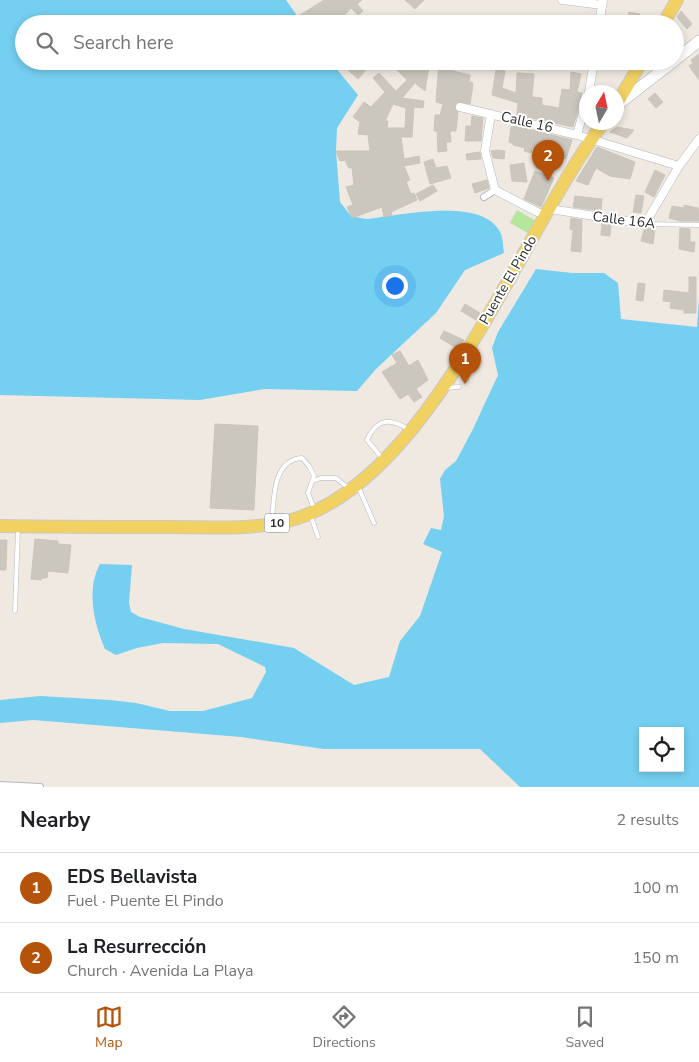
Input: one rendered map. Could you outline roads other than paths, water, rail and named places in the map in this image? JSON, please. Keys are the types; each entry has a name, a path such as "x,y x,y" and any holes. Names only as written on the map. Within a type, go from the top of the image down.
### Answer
{"main road":[{"path":"668,15 677,0"},
{"path":"684,53 699,41"},
{"path":"624,92 637,70"},
{"path":"624,100 662,70"},
{"name":"10","path":"546,215 598,130"},
{"name":"Puente El Pindo","path":"463,356 546,215"},
{"name":"10","path":"0,526 237,527 284,522 325,508 355,488 384,460 443,388 463,356"}],"street":[{"path":"562,0 602,3"},
{"path":"590,85 593,70"},
{"name":"Calle 16","path":"460,107 578,135 679,166"},
{"path":"484,197 496,190 485,151 491,114"},
{"path":"578,135 579,130"},
{"path":"645,224 679,166 699,139"},
{"name":"Calle 16A","path":"496,190 546,215 645,224"},
{"path":"0,785 40,787"}],"lane":[{"name":"Calle 16A","path":"645,224 699,225"},
{"path":"463,356 466,378"},
{"path":"443,388 459,387"},
{"path":"384,460 366,440 370,433 383,422 394,421 410,430"},
{"path":"271,524 276,483 282,467 296,458 302,458 314,476 313,481"},
{"path":"318,537 308,494 309,485 321,478 336,478 355,488 374,523"},
{"path":"15,611 18,526"}],"water":[{"path":"0,0 286,0 297,15 15,15 15,70 337,70 358,95 337,128 336,151 340,202 351,216 366,219 419,212 460,211 478,215 492,222 501,234 504,253 465,270 436,313 376,369 357,391 265,389 200,400 0,395"},
{"path":"536,269 572,273 604,273 618,283 621,319 697,327 699,299 699,787 520,787 480,749 324,749 241,737 33,720 0,723 0,700 40,696 136,703 170,711 203,711 252,698 266,672 265,667 218,644 163,643 137,648 116,655 105,649 93,606 93,584 100,564 132,565 129,603 131,612 140,617 184,629 294,648 354,685 389,677 400,641 420,616 442,552 423,544 431,528 441,530 444,516 440,479 445,470 456,461 498,375 492,348 498,332"}],"place":[{"name":"La Resurrección","path":"548,181"},
{"name":"EDS Bellavista","path":"465,384"}]}
